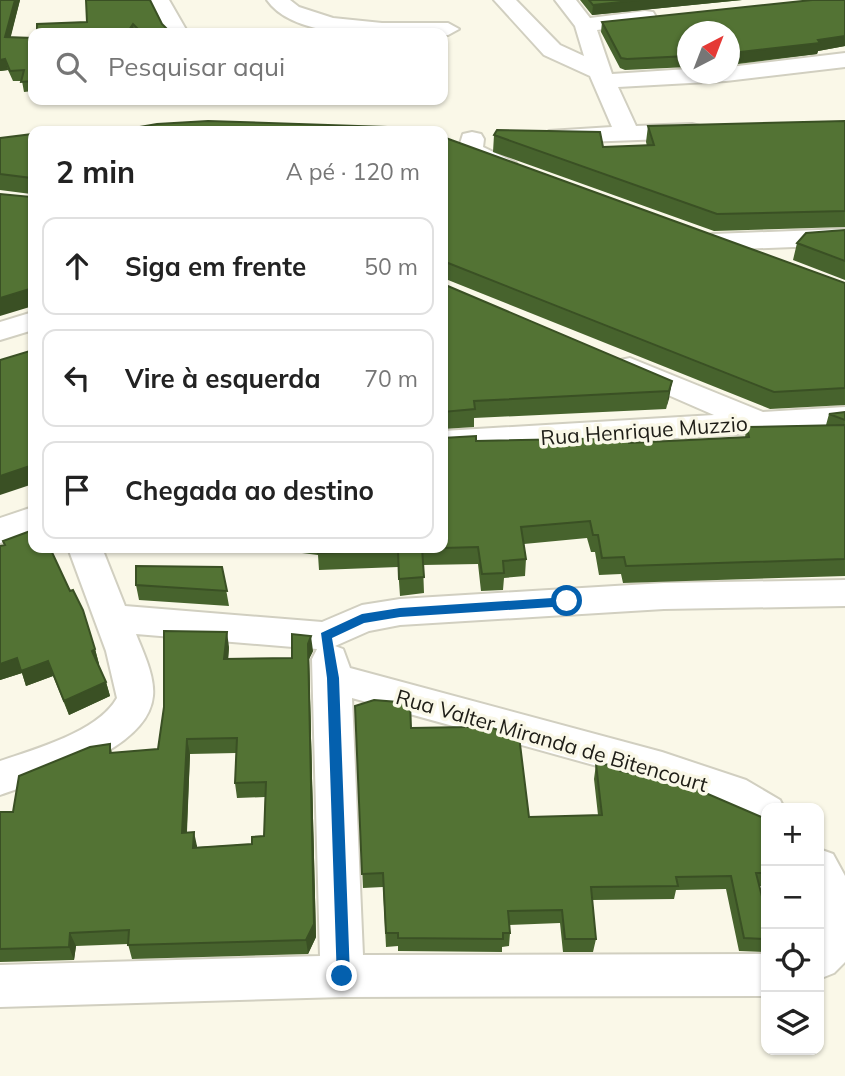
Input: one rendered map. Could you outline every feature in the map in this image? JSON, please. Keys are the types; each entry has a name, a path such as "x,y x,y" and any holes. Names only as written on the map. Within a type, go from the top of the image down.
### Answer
{"street":[{"path":"159,0 174,28"},
{"path":"277,0 289,13 345,26 414,28"},
{"path":"345,26 347,0"},
{"path":"504,0 552,50 602,76 726,74 845,61"},
{"path":"565,0 585,25 602,76 627,133"},
{"path":"585,25 669,15"},
{"path":"537,136 709,131"},
{"path":"474,138 470,150 484,160 535,178"},
{"path":"687,233 773,264"},
{"path":"713,243 845,237"},
{"path":"0,331 28,323"},
{"path":"608,358 760,422"},
{"name":"Rua Henrique Muzzio","path":"448,442 845,417"},
{"path":"0,531 28,521"},
{"path":"0,778 91,742 119,723 136,698 133,672 87,553"},
{"path":"110,618 326,636 362,619 400,612 664,596 845,593"},
{"path":"326,636 333,678 342,976"},
{"name":"Rua Valter Miranda de Bitencourt","path":"333,678 662,768 732,793 761,809"},
{"path":"824,876 840,917 838,938 824,953"},
{"path":"0,986 342,976 761,975"}],"building":[{"path":"0,0 15,0 5,37 28,38 28,81 21,82 24,70 10,71 5,59 0,60"},
{"path":"86,0 150,0 166,28 137,28 133,24 130,28 37,28 37,24 87,22"},
{"path":"589,0 639,0 593,5"},
{"path":"812,0 845,0 845,36 818,40 820,43 740,52 740,21 677,21 677,57 621,58 602,22"},
{"path":"208,121 357,126 145,126"},
{"path":"845,121 845,211 717,214 494,135 497,130 600,132 603,147 654,145 648,126"},
{"path":"28,135 28,178 0,174 0,138"},
{"path":"448,139 845,283 845,388 774,392 448,263"},
{"path":"0,194 28,197 28,290 0,298"},
{"path":"845,230 845,261 797,243 806,233"},
{"path":"448,286 672,381 669,391 474,401 475,409 448,412"},
{"path":"28,352 28,467 0,476 0,360"},
{"path":"845,412 845,420 829,414"},
{"path":"845,425 845,559 626,566 624,557 602,558 598,535 593,535 590,521 521,527 526,559 503,561 504,573 482,574 478,547 448,548 448,438 476,436 476,441 628,438 629,443 749,437 747,427"},
{"path":"28,532 28,553 52,553 70,591 73,590 83,610 95,649 92,651 106,682 64,701 48,661 21,671 17,658 0,664 0,546 5,545 3,541"},
{"path":"398,553 422,553 424,577 399,579"},
{"path":"136,566 222,567 227,591 136,585"},
{"path":"164,631 227,632 224,659 292,658 292,634 311,636 308,644 314,924 306,940 128,945 129,930 70,933 69,947 0,949 0,812 13,812 19,776 90,747 110,744 110,753 158,749 164,707","holes":["237,738 235,783 266,782 264,836 252,837 252,844 193,848 194,832 182,833 187,739"]},
{"path":"374,700 410,703 411,728 468,727 468,721 519,736 529,817 602,815 596,764 619,765 620,771 687,785 761,817 761,873 756,873 761,892 761,939 744,938 731,876 676,877 678,886 591,887 596,939 565,939 562,910 508,911 510,933 503,933 503,939 398,938 398,933 386,933 383,873 362,874 355,706"}],"route":[{"path":"342,976 333,678 326,636 340,627 362,619 400,612 567,601"}]}
